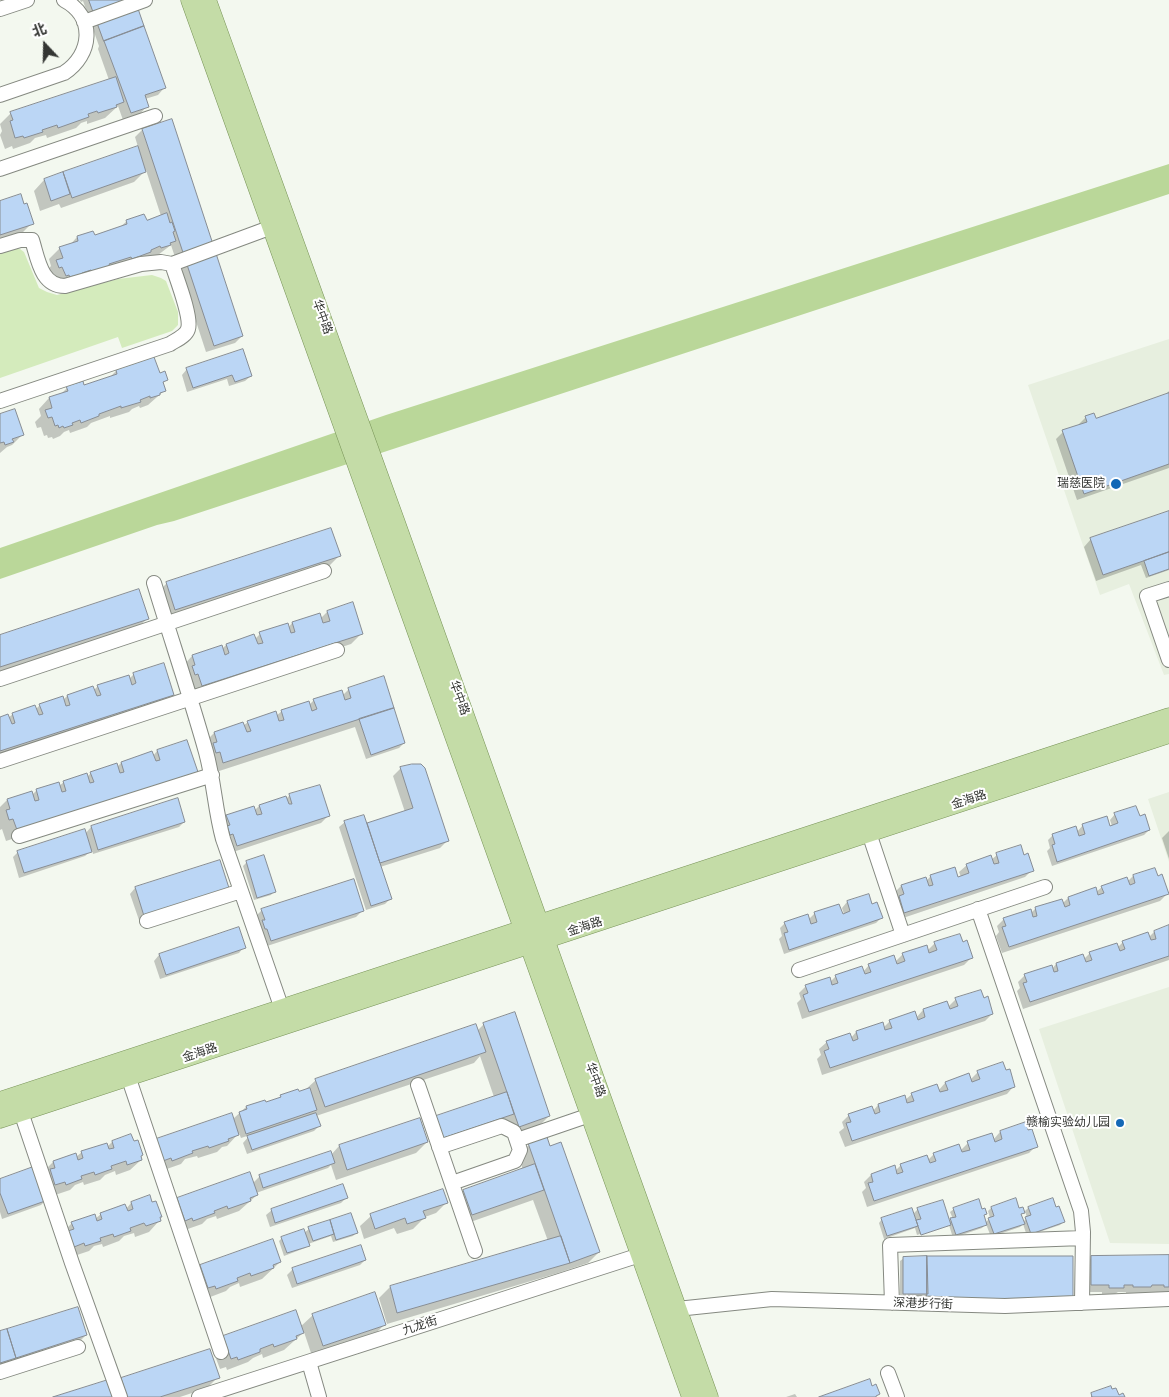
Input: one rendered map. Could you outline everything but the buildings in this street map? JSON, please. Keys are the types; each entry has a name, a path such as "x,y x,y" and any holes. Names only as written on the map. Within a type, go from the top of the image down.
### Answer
{"main road":[{"name":"华中路","path":"190,0 272,227 534,934 709,1397"},
{"name":"华中路","path":"207,0 534,934 590,1115 691,1397"},
{"name":"金海路","path":"0,1119 1169,717"},
{"name":"金海路","path":"0,1101 282,1009 868,834 1169,734"}],"street":[{"path":"0,9 27,0"},
{"path":"0,95 64,73 72,68 82,55 87,38 84,22 74,7 64,0"},
{"path":"84,22 144,0"},
{"path":"0,168 155,116"},
{"path":"0,246 20,240 32,240 46,279 58,286 73,284 141,264 161,262 172,264 272,227"},
{"path":"0,401 170,344 185,334 189,328 189,317 172,264"},
{"path":"0,679 324,571"},
{"path":"154,583 206,752 223,838 282,1009"},
{"path":"1169,589 1147,596 1169,660"},
{"path":"0,761 337,650"},
{"path":"19,836 212,775"},
{"path":"868,834 903,935"},
{"path":"799,970 1045,887"},
{"path":"147,921 241,891"},
{"path":"978,909 1081,1211 1083,1238 1082,1303"},
{"path":"128,1076 221,1352"},
{"path":"418,1085 475,1251"},
{"path":"21,1112 72,1264 120,1397"},
{"path":"517,1140 590,1115"},
{"path":"439,1147 502,1126 514,1132 517,1140 520,1150 515,1161 452,1183"},
{"path":"892,1303 890,1245 1083,1238"},
{"name":"九龙街","path":"199,1397 640,1255"},
{"name":"深港步行街","path":"677,1309 772,1299 1006,1306 1169,1299"},
{"path":"0,1372 78,1347"},
{"path":"309,1362 319,1397"},
{"path":"888,1373 897,1397"}],"shaded area":[{"path":"1169,164 1169,194 157,525 0,579 0,548 386,415"},
{"path":"9,249 20,249 24,252 39,288 57,295 118,279 152,275 161,278 166,281 178,312 178,325 172,331 122,348 118,337 0,378 0,252"},
{"name":"瑞慈医院","path":"1169,339 1169,674 1164,675 1129,584 1100,595 1028,385"},
{"path":"1169,792 1169,862 1148,799"},
{"name":"赣榆实验幼儿园","path":"1169,987 1169,1244 1110,1243 1039,1029"}],"place":[{"name":"瑞慈医院","path":"1116,484"},
{"name":"赣榆实验幼儿园","path":"1120,1123"}]}
